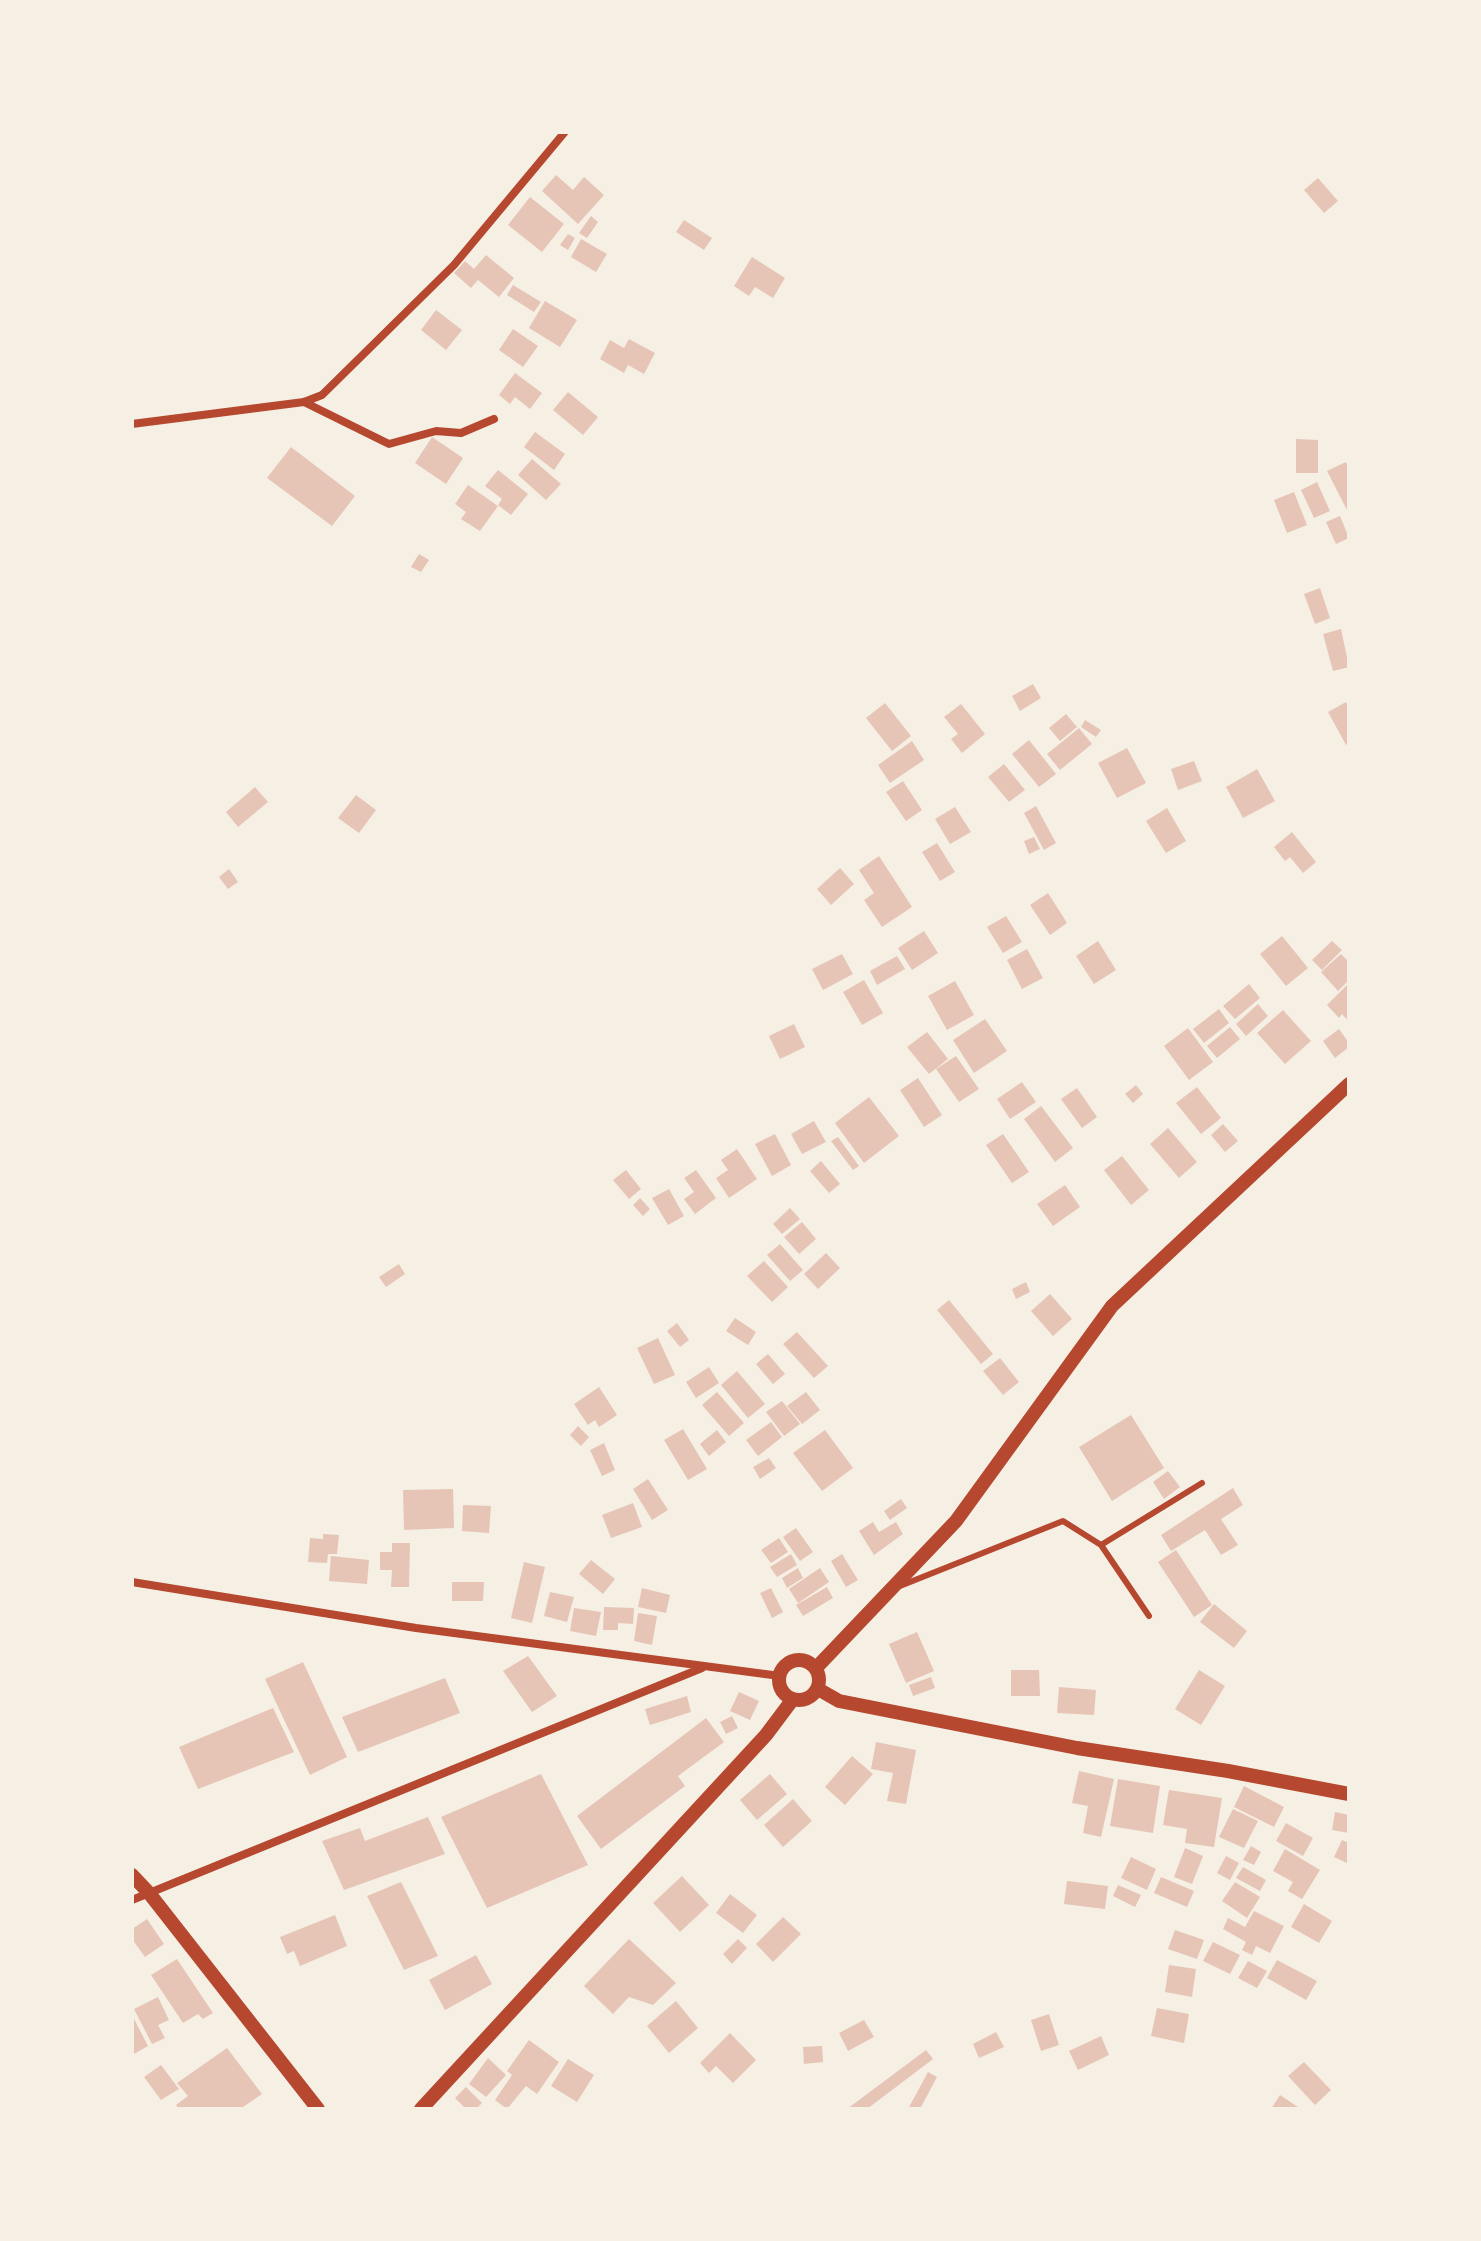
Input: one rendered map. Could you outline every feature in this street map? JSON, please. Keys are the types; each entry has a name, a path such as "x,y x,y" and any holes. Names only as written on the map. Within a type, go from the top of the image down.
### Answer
{"street":[{"path":"132,424 304,402 322,395 454,265 564,133"},
{"path":"304,402 389,444 436,431 461,433 494,419"},
{"path":"816,1668 956,1521 1112,1306 1349,1084"},
{"path":"132,1582 416,1628 780,1676"},
{"path":"799,1659 808,1661 816,1668 818,1689 812,1696 802,1700 785,1694 780,1686 783,1668 799,1659"},
{"path":"132,1900 705,1666"},
{"path":"818,1689 839,1701 1062,1746 1228,1771 1349,1794"},
{"path":"421,2109 766,1735 793,1699"},
{"path":"132,1875 315,2106"}],"lane":[{"path":"1101,1545 1202,1483"},
{"path":"893,1589 1063,1521 1101,1545 1149,1616"}],"building":[{"path":"556,175 573,190 584,177 604,195 578,224 542,191"},
{"path":"1318,178 1338,201 1324,213 1304,190"},
{"path":"530,197 564,224 542,252 508,225"},
{"path":"591,216 598,222 587,238 579,233"},
{"path":"684,220 712,238 704,250 676,232"},
{"path":"568,234 575,238 568,250 560,245"},
{"path":"581,239 607,254 596,272 571,257"},
{"path":"486,255 514,278 499,297 478,280 471,288 454,273 465,261 474,269"},
{"path":"752,257 785,278 773,298 755,287 749,296 734,286"},
{"path":"513,285 541,302 534,312 507,295"},
{"path":"545,301 577,320 560,347 529,328"},
{"path":"436,310 462,330 446,350 421,330"},
{"path":"513,329 538,346 523,367 499,350"},
{"path":"629,339 655,353 644,374 628,365 624,373 600,359 610,340 624,348"},
{"path":"515,373 542,393 530,409 515,397 510,404 499,395"},
{"path":"568,392 598,417 583,435 553,410"},
{"path":"535,432 565,454 554,470 524,447"},
{"path":"432,437 463,458 446,484 415,463"},
{"path":"1296,439 1318,440 1318,473 1296,473"},
{"path":"291,447 355,496 332,526 267,478"},
{"path":"532,459 561,484 546,500 518,475"},
{"path":"1346,462 1349,469 1347,510 1327,471"},
{"path":"498,470 528,494 511,515 498,505 502,499 485,486"},
{"path":"1317,482 1330,511 1314,518 1301,490"},
{"path":"468,485 498,506 480,531 461,519 466,512 455,504"},
{"path":"1294,492 1307,525 1287,533 1274,500"},
{"path":"1340,516 1349,538 1336,544 1326,522"},
{"path":"419,554 429,560 421,572 411,567"},
{"path":"1320,588 1330,618 1315,624 1304,594"},
{"path":"1341,629 1349,667 1333,671 1323,634"},
{"path":"1033,684 1041,698 1020,711 1012,696"},
{"path":"1346,702 1349,707 1349,743 1346,745 1328,712"},
{"path":"885,703 911,736 892,751 866,718"},
{"path":"961,704 985,734 962,753 951,739 958,734 944,717"},
{"path":"1066,714 1077,727 1060,741 1049,728"},
{"path":"1085,720 1101,730 1096,737 1081,727"},
{"path":"1079,728 1092,744 1060,770 1047,754"},
{"path":"1029,740 1056,774 1039,787 1012,754"},
{"path":"912,741 924,760 890,783 878,765"},
{"path":"1127,748 1146,783 1117,798 1098,763"},
{"path":"1194,761 1202,781 1178,790 1171,769"},
{"path":"1004,764 1025,790 1009,802 988,777"},
{"path":"1257,769 1275,801 1243,818 1226,787"},
{"path":"903,781 922,810 906,821 886,792"},
{"path":"255,787 268,802 238,827 226,812"},
{"path":"356,795 376,810 359,833 338,818"},
{"path":"1036,806 1056,843 1044,850 1024,813"},
{"path":"955,807 971,832 950,844 935,819"},
{"path":"1167,808 1186,841 1166,853 1146,821"},
{"path":"1292,832 1316,862 1303,873 1290,857 1285,861 1274,847"},
{"path":"1034,837 1040,849 1029,854 1024,841"},
{"path":"937,843 955,872 940,881 922,852"},
{"path":"879,856 912,907 882,927 864,900 874,893 859,870"},
{"path":"840,868 854,884 831,905 817,889"},
{"path":"229,869 238,882 228,889 219,877"},
{"path":"1048,893 1067,923 1050,935 1030,905"},
{"path":"1006,916 1022,942 1003,953 987,927"},
{"path":"924,931 938,953 912,970 898,948"},
{"path":"1282,936 1308,968 1286,986 1260,954"},
{"path":"1098,941 1116,970 1094,984 1076,956"},
{"path":"1332,941 1342,950 1322,970 1312,960"},
{"path":"1027,949 1043,978 1022,989 1007,960"},
{"path":"842,954 853,974 823,990 812,969"},
{"path":"1341,954 1349,962 1349,980 1338,991 1321,972"},
{"path":"897,956 905,969 877,985 870,971"},
{"path":"864,980 883,1013 862,1025 843,992"},
{"path":"955,981 974,1015 947,1030 928,996"},
{"path":"1349,983 1349,1022 1342,1014 1339,1018 1327,1005"},
{"path":"1249,984 1260,998 1235,1019 1223,1006"},
{"path":"1258,1004 1268,1016 1246,1036 1236,1024"},
{"path":"1219,1009 1229,1023 1204,1043 1193,1029"},
{"path":"1283,1010 1311,1041 1285,1064 1257,1033"},
{"path":"985,1019 1007,1051 974,1073 953,1040"},
{"path":"794,1024 805,1047 780,1059 769,1036"},
{"path":"1230,1027 1240,1039 1217,1058 1207,1046"},
{"path":"1188,1028 1213,1062 1189,1080 1164,1046"},
{"path":"1339,1029 1349,1047 1335,1058 1323,1041"},
{"path":"927,1032 948,1059 929,1074 907,1047"},
{"path":"956,1056 979,1089 959,1102 936,1069"},
{"path":"918,1078 942,1115 924,1127 900,1090"},
{"path":"1022,1082 1036,1102 1010,1119 997,1099"},
{"path":"1136,1085 1143,1094 1133,1103 1125,1094"},
{"path":"1197,1087 1221,1118 1201,1134 1176,1103"},
{"path":"1077,1088 1097,1117 1082,1128 1061,1099"},
{"path":"869,1097 899,1136 864,1163 835,1123"},
{"path":"1041,1106 1073,1148 1055,1162 1024,1119"},
{"path":"814,1121 826,1142 802,1154 791,1134"},
{"path":"1223,1124 1238,1141 1225,1152 1211,1135"},
{"path":"1168,1128 1197,1162 1179,1178 1150,1144"},
{"path":"775,1134 791,1165 772,1176 755,1144"},
{"path":"1003,1134 1029,1172 1012,1183 986,1145"},
{"path":"838,1137 859,1166 853,1170 831,1141"},
{"path":"737,1149 757,1179 729,1198 716,1178 728,1170 721,1160"},
{"path":"1122,1156 1149,1190 1131,1205 1104,1170"},
{"path":"821,1161 840,1184 829,1193 810,1171"},
{"path":"626,1170 641,1189 629,1199 613,1180"},
{"path":"696,1170 716,1198 695,1214 684,1199 694,1192 684,1178"},
{"path":"1065,1185 1080,1207 1053,1226 1037,1204"},
{"path":"669,1189 684,1216 668,1225 652,1198"},
{"path":"640,1198 650,1209 643,1216 633,1205"},
{"path":"790,1208 800,1219 782,1234 773,1224"},
{"path":"802,1222 816,1239 799,1254 784,1237"},
{"path":"780,1244 803,1270 790,1281 767,1255"},
{"path":"826,1253 840,1268 818,1289 804,1274"},
{"path":"764,1261 788,1287 772,1302 747,1276"},
{"path":"399,1264 405,1274 386,1287 379,1277"},
{"path":"1026,1282 1030,1292 1016,1299 1012,1289"},
{"path":"1050,1294 1072,1319 1053,1336 1031,1311"},
{"path":"949,1300 993,1354 981,1364 937,1310"},
{"path":"735,1318 756,1332 748,1345 726,1331"},
{"path":"677,1323 689,1340 680,1347 667,1331"},
{"path":"797,1332 828,1366 814,1378 783,1344"},
{"path":"658,1338 675,1375 654,1384 637,1348"},
{"path":"768,1354 785,1374 773,1384 756,1364"},
{"path":"1000,1358 1019,1382 1003,1395 983,1371"},
{"path":"709,1367 719,1383 696,1398 686,1382"},
{"path":"737,1371 765,1404 748,1418 721,1385"},
{"path":"599,1387 617,1415 599,1427 595,1420 588,1425 574,1404"},
{"path":"717,1392 744,1423 729,1436 702,1405"},
{"path":"806,1392 820,1410 802,1424 787,1406"},
{"path":"782,1401 800,1424 784,1436 766,1412"},
{"path":"1131,1415 1164,1468 1112,1501 1079,1447"},
{"path":"771,1422 782,1437 758,1456 746,1440"},
{"path":"578,1426 589,1437 581,1446 570,1435"},
{"path":"683,1429 707,1469 688,1480 664,1440"},
{"path":"717,1430 726,1442 709,1456 700,1444"},
{"path":"825,1430 853,1468 822,1491 793,1453"},
{"path":"604,1443 615,1470 602,1476 590,1450"},
{"path":"769,1458 776,1468 760,1479 753,1467"},
{"path":"1168,1471 1180,1487 1164,1499 1153,1482"},
{"path":"648,1479 668,1510 652,1520 633,1489"},
{"path":"1233,1488 1243,1505 1221,1519 1238,1545 1221,1555 1205,1530 1171,1551 1161,1535"},
{"path":"453,1489 454,1528 404,1530 403,1490"},
{"path":"901,1499 907,1508 890,1520 884,1511"},
{"path":"633,1503 642,1527 611,1538 602,1515"},
{"path":"463,1505 491,1506 489,1533 462,1531"},
{"path":"873,1522 879,1532 896,1522 903,1534 874,1555 859,1531"},
{"path":"796,1528 813,1552 800,1561 783,1537"},
{"path":"323,1534 339,1535 337,1554 328,1554 327,1563 308,1562 310,1538 323,1539"},
{"path":"779,1538 788,1552 771,1563 761,1550"},
{"path":"392,1543 410,1543 409,1587 391,1587 392,1570 380,1570 380,1552 392,1552"},
{"path":"1176,1550 1212,1605 1194,1617 1158,1562"},
{"path":"791,1554 797,1565 777,1577 770,1567"},
{"path":"842,1554 858,1580 846,1587 831,1561"},
{"path":"331,1556 369,1560 367,1584 329,1581"},
{"path":"591,1560 615,1579 603,1594 579,1574"},
{"path":"524,1562 545,1567 532,1623 511,1618"},
{"path":"798,1568 803,1578 787,1588 782,1578"},
{"path":"820,1568 829,1582 798,1603 789,1589"},
{"path":"452,1582 484,1582 483,1601 452,1601"},
{"path":"827,1587 833,1598 803,1616 796,1605"},
{"path":"642,1588 670,1595 666,1613 638,1607"},
{"path":"771,1588 783,1612 772,1618 760,1593"},
{"path":"550,1592 574,1597 567,1622 544,1616"},
{"path":"1214,1604 1247,1631 1234,1648 1200,1622"},
{"path":"604,1607 634,1608 633,1624 618,1623 618,1630 603,1630"},
{"path":"574,1608 601,1612 596,1636 570,1631"},
{"path":"638,1613 657,1616 652,1645 634,1641"},
{"path":"917,1632 934,1671 906,1683 889,1644"},
{"path":"528,1656 557,1696 532,1712 503,1671"},
{"path":"303,1662 347,1757 310,1775 265,1679"},
{"path":"1011,1670 1039,1670 1040,1696 1011,1696"},
{"path":"1199,1670 1225,1686 1201,1725 1175,1709"},
{"path":"931,1677 935,1688 913,1696 909,1685"},
{"path":"445,1678 460,1713 358,1752 342,1717"},
{"path":"1059,1687 1096,1690 1094,1715 1057,1713"},
{"path":"739,1692 759,1701 750,1720 730,1711"},
{"path":"687,1696 691,1712 650,1725 645,1709"},
{"path":"273,1708 294,1752 198,1789 179,1747"},
{"path":"732,1716 738,1728 726,1734 720,1722"},
{"path":"706,1718 724,1742 678,1776 685,1786 601,1849 577,1816"},
{"path":"876,1742 916,1750 906,1804 887,1801 893,1773 871,1769"},
{"path":"852,1756 873,1774 845,1805 825,1787"},
{"path":"1079,1771 1114,1779 1101,1837 1083,1833 1088,1806 1072,1803"},
{"path":"541,1774 588,1865 487,1908 441,1817"},
{"path":"770,1774 787,1794 757,1820 740,1800"},
{"path":"1118,1779 1160,1786 1153,1833 1110,1826"},
{"path":"1244,1786 1284,1807 1274,1827 1234,1807"},
{"path":"1169,1790 1222,1798 1214,1847 1185,1843 1187,1829 1163,1825"},
{"path":"793,1799 812,1821 783,1847 764,1825"},
{"path":"1233,1809 1258,1821 1244,1848 1219,1837"},
{"path":"1335,1812 1349,1815 1349,1833 1332,1830"},
{"path":"428,1817 445,1854 344,1890 322,1841 360,1828 365,1841"},
{"path":"1286,1823 1313,1838 1303,1856 1276,1841"},
{"path":"1342,1840 1349,1843 1349,1864 1334,1857"},
{"path":"1251,1846 1261,1852 1254,1865 1243,1860"},
{"path":"1185,1848 1203,1856 1192,1884 1174,1877"},
{"path":"1285,1849 1320,1870 1302,1899 1288,1891 1293,1882 1273,1871"},
{"path":"1226,1856 1239,1863 1230,1880 1217,1873"},
{"path":"1131,1857 1156,1869 1147,1890 1121,1878"},
{"path":"1243,1867 1266,1880 1260,1891 1236,1878"},
{"path":"682,1876 709,1905 680,1932 653,1903"},
{"path":"1161,1877 1194,1891 1187,1907 1154,1893"},
{"path":"1067,1881 1108,1886 1105,1909 1064,1904"},
{"path":"401,1882 438,1956 404,1970 367,1896"},
{"path":"1235,1882 1260,1897 1247,1918 1222,1901"},
{"path":"1118,1885 1141,1895 1135,1907 1113,1896"},
{"path":"730,1894 757,1915 743,1933 716,1913"},
{"path":"1304,1904 1332,1921 1319,1943 1291,1927"},
{"path":"1254,1911 1284,1926 1270,1953 1256,1946 1252,1955 1242,1950 1246,1942 1223,1929 1228,1918 1245,1927"},
{"path":"335,1915 347,1946 300,1966 294,1951 287,1954 280,1937"},
{"path":"783,1917 801,1934 773,1962 756,1944"},
{"path":"147,1919 164,1944 145,1957 132,1939 132,1929"},
{"path":"1175,1930 1204,1940 1197,1959 1168,1949"},
{"path":"629,1939 676,1983 653,2005 629,1997 613,2014 584,1986"},
{"path":"738,1939 747,1948 732,1964 723,1954"},
{"path":"1213,1942 1240,1955 1230,1974 1203,1961"},
{"path":"476,1955 492,1984 445,2010 429,1980"},
{"path":"177,1959 213,2013 203,2019 198,2014 183,2023 151,1975"},
{"path":"1277,1960 1317,1981 1306,2000 1267,1978"},
{"path":"1248,1961 1267,1971 1257,1988 1238,1978"},
{"path":"1169,1965 1196,1969 1192,1997 1165,1992"},
{"path":"158,1997 169,2020 158,2025 165,2038 152,2044 134,2009"},
{"path":"676,2001 698,2028 669,2053 647,2026"},
{"path":"1157,2008 1189,2014 1184,2043 1151,2036"},
{"path":"1049,2014 1059,2045 1041,2051 1031,2020"},
{"path":"132,2015 148,2046 132,2055"},
{"path":"864,2020 874,2037 848,2051 839,2033"},
{"path":"996,2032 1004,2047 979,2058 973,2044"},
{"path":"730,2033 756,2060 733,2083 716,2066 709,2073 700,2063"},
{"path":"1101,2036 1109,2055 1078,2070 1069,2051"},
{"path":"529,2040 559,2062 537,2094 526,2086 507,2109 495,2100 512,2075 507,2071"},
{"path":"822,2046 823,2062 804,2064 803,2047"},
{"path":"227,2048 262,2094 240,2109 179,2109 176,2105 188,2096 177,2083"},
{"path":"926,2050 933,2059 867,2109 847,2109"},
{"path":"488,2058 506,2075 486,2097 469,2084"},
{"path":"568,2059 594,2075 577,2102 551,2086"},
{"path":"1304,2062 1331,2090 1315,2105 1288,2076"},
{"path":"161,2065 179,2089 161,2100 144,2077"},
{"path":"928,2072 937,2077 920,2109 908,2109"},
{"path":"466,2087 482,2103 476,2109 466,2109 455,2098"},
{"path":"1280,2095 1301,2109 1271,2109"}]}
